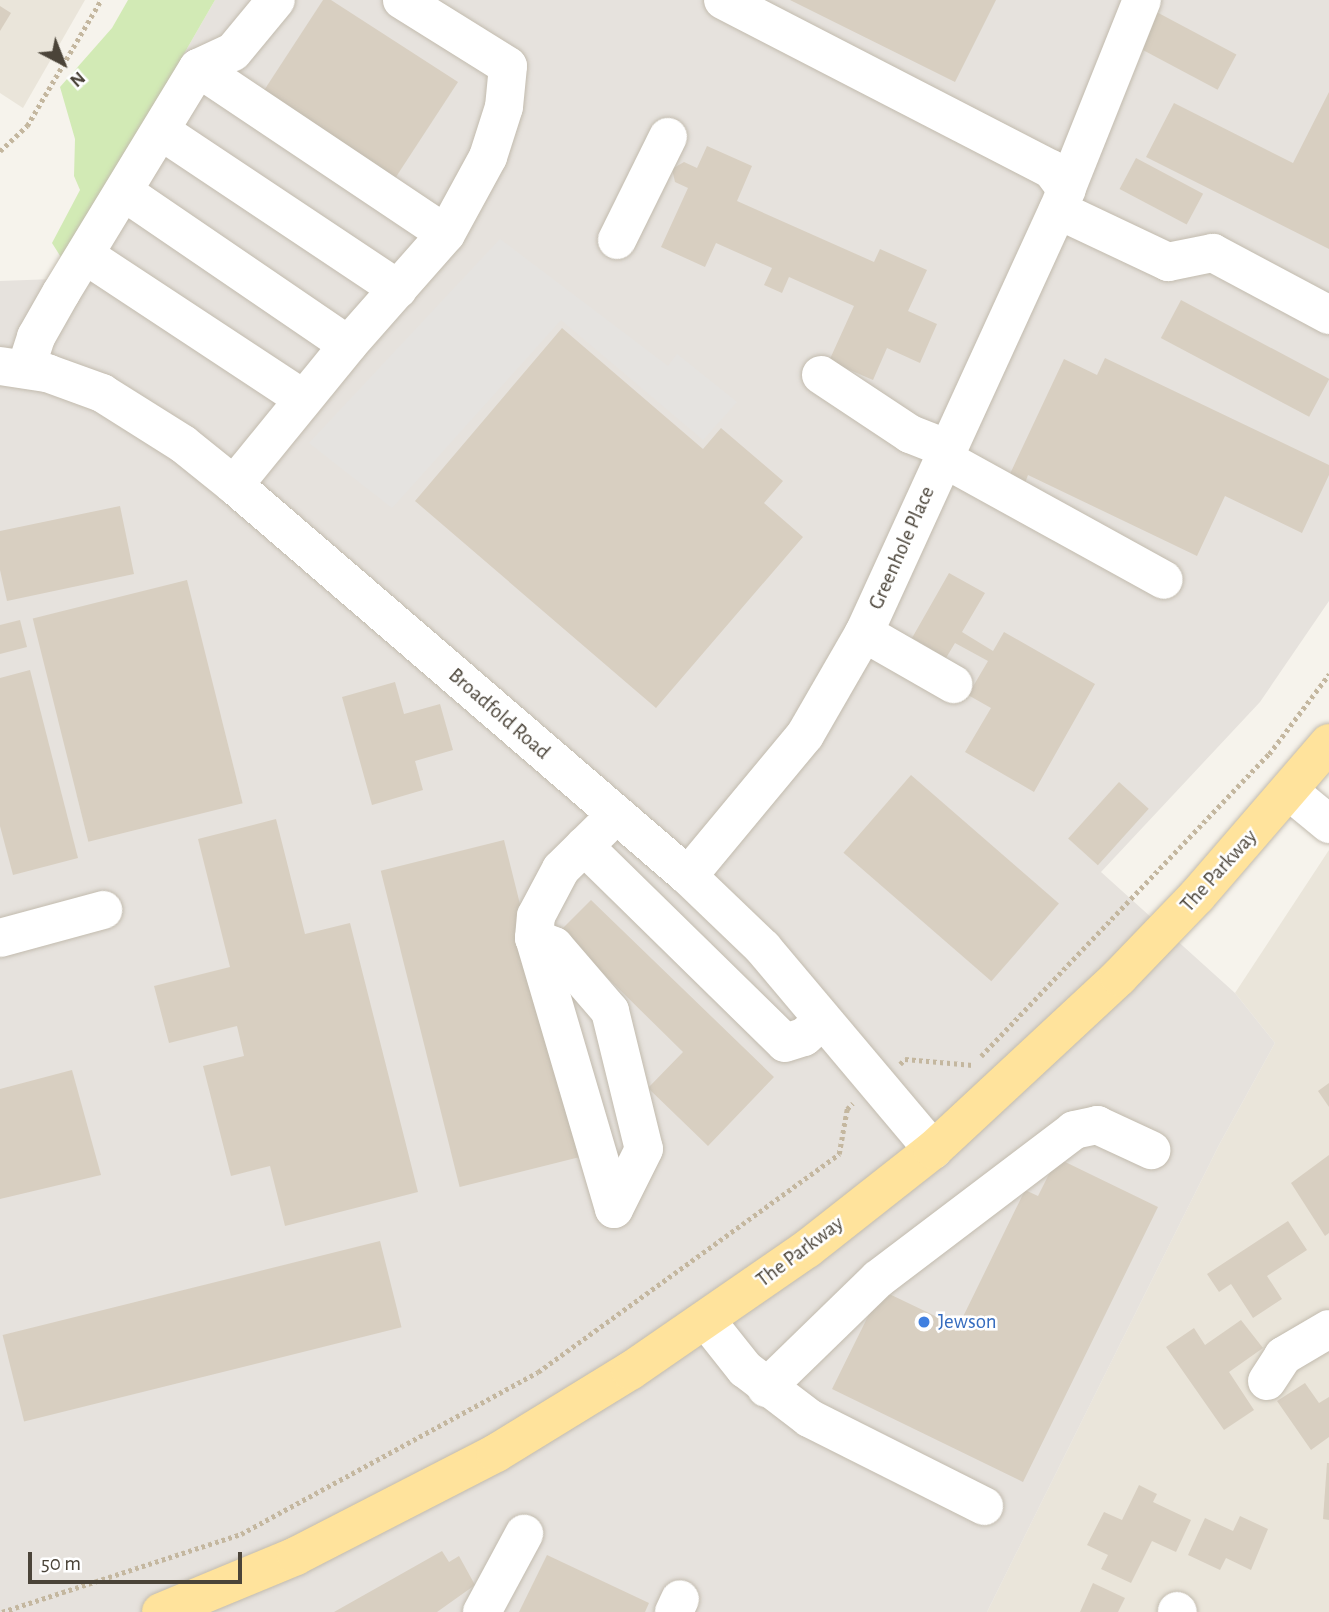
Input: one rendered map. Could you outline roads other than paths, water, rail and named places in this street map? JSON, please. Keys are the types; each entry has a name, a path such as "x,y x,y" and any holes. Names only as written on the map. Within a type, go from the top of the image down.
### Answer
{"main road":[{"name":"The Parkway","path":"161,1612 209,1604 496,1452 706,1320 807,1249 933,1150 1119,977 1289,792 1329,743"}],"street":[{"path":"13,367 36,337 198,68 233,52 276,0"},
{"path":"234,485 348,345 446,234 488,157 504,107 508,66 402,0"},
{"path":"723,0 1051,169 1063,200 1168,262 1213,253 1329,315"},
{"name":"Greenhole Place","path":"688,876 805,735 864,633 1063,200 1142,0"},
{"path":"198,68 446,234"},
{"path":"161,131 398,289"},
{"path":"617,240 668,137"},
{"path":"124,192 348,345"},
{"path":"85,255 303,399"},
{"name":"Broadfold Road","path":"13,367 102,393 183,444 234,485 688,876 763,948 933,1150"},
{"path":"821,375 910,434 1164,580"},
{"path":"864,633 953,684"},
{"path":"1289,792 1329,824"},
{"path":"534,938 554,946 610,1011 637,1108 644,1149 614,1209 534,938 536,916 561,869 616,815"},
{"path":"584,846 785,1043 804,1037 823,1020"},
{"path":"0,938 103,910"},
{"path":"766,1388 878,1279 1074,1130 1097,1125 1151,1150"},
{"path":"706,1320 766,1388 808,1418 984,1506"},
{"path":"1266,1381 1283,1356 1329,1329"},
{"path":"482,1612 524,1534"}],"place":[{"name":"Jewson","path":"924,1322"}]}
